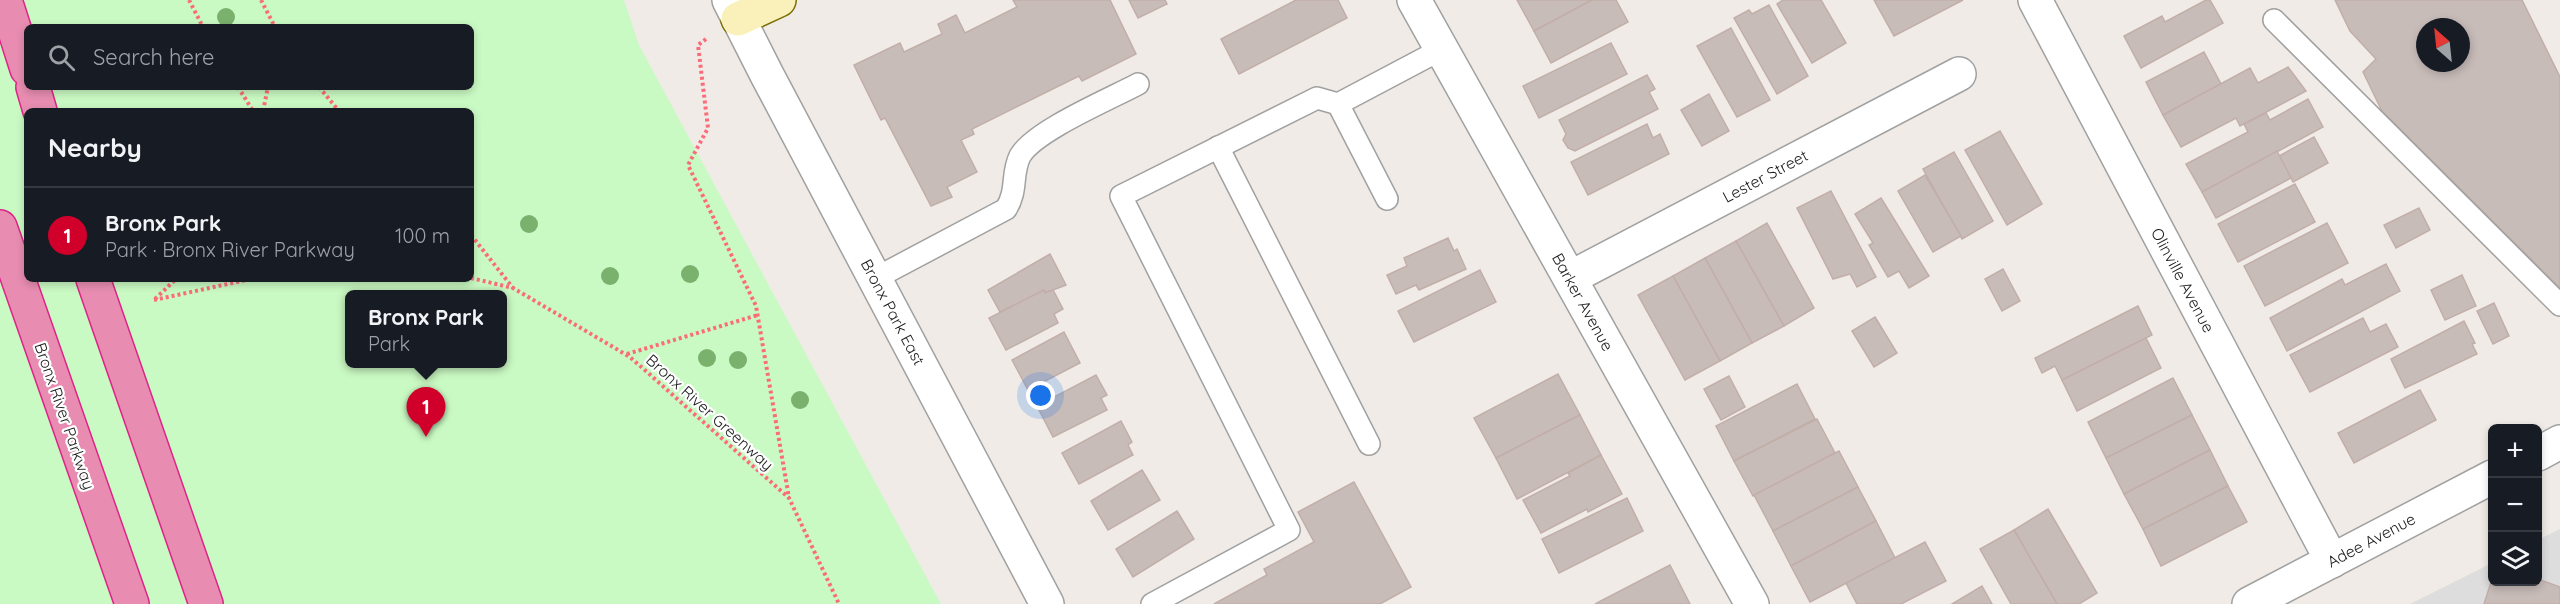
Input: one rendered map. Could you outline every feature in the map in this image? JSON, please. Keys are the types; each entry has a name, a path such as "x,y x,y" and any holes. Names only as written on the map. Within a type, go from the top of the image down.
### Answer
{"highway":[{"path":"5,0 24,60"},
{"path":"34,90 39,108"},
{"name":"Bronx River Parkway","path":"0,227 132,604"},
{"path":"94,282 206,604"}],"main road":[{"path":"734,10 779,0"}],"street":[{"name":"Barker Avenue","path":"1414,0 1752,604"},
{"name":"Olinville Avenue","path":"2035,0 2332,561"},
{"name":"Bronx Park East","path":"734,10 1047,604"},
{"name":"Lester Street","path":"1570,278 1959,74"},
{"path":"2542,452 2560,442"},
{"name":"Adee Avenue","path":"2249,604 2491,478"}],"lane":[{"path":"2274,20 2560,305"},
{"path":"1152,604 1289,530 1121,196 1317,98 1338,104 1442,49"},
{"path":"876,278 1006,209 1013,198 1020,158 1027,147 1044,134 1138,84"},
{"path":"1338,104 1387,199"},
{"path":"1218,147 1369,444"}],"path":[{"path":"189,0 201,24"},
{"path":"261,0 273,24"},
{"path":"734,10 698,45 708,128 688,165 756,306 789,498"},
{"path":"240,90 251,108"},
{"path":"264,108 267,90"},
{"path":"322,90 336,108"},
{"name":"Bronx River Greenway","path":"474,239 513,288"},
{"name":"Bronx River Greenway","path":"474,279 513,288 627,354 789,498 839,604"},
{"path":"173,282 154,300 237,282"},
{"path":"627,354 758,315"}],"shaded area":[{"path":"2560,529 2560,604 2410,604 2488,565 2488,586 2542,586 2542,538"}],"green space":[{"path":"0,0 624,0 639,45 941,604 0,604"}],"building":[{"path":"1013,0 1110,0 1136,54 1082,81 1079,76 972,129 974,134 961,140 977,172 947,187 952,197 931,206 885,118 881,120 854,65 900,43 904,52 942,34 938,24 956,15 965,33 1017,7"},
{"path":"1129,0 1165,0 1167,4 1138,18"},
{"path":"1296,0 1338,0 1347,18 1239,74 1221,39"},
{"path":"1517,0 1592,0 1534,31"},
{"path":"1592,0 1616,0 1628,22 1551,63 1534,31"},
{"path":"1783,0 1821,0 1846,43 1812,63 1777,4"},
{"path":"1874,0 1963,0 1894,36"},
{"path":"2210,0 2223,23 2141,68 2124,36 2162,16 2165,22"},
{"path":"2335,0 2522,0 2560,77 2560,288 2382,111 2363,72 2376,59 2350,31"},
{"path":"1769,5 1808,76 1777,94 1734,18 1749,10 1752,14"},
{"path":"1731,28 1770,100 1737,117 1697,46"},
{"path":"1611,43 1627,74 1539,118 1523,86"},
{"path":"2204,52 2221,84 2163,115 2146,82"},
{"path":"2288,67 2306,91 2240,126 2236,118 2181,147 2163,115 2250,68 2258,83"},
{"path":"1647,75 1655,89 1649,92 1658,109 1575,151 1568,148 1563,140 1566,134 1559,120"},
{"path":"1709,94 1729,131 1702,146 1681,110"},
{"path":"2308,99 2323,127 2202,192 2186,164 2248,132 2244,124 2266,113 2270,120"},
{"path":"1647,124 1653,138 1660,134 1669,154 1588,195 1571,162"},
{"path":"2000,131 2042,204 2007,225 1965,150"},
{"path":"2314,137 2328,163 2293,182 2279,156"},
{"path":"2277,151 2291,178 2216,218 2202,192"},
{"path":"1954,152 1993,221 1962,239 1923,169"},
{"path":"1925,175 1961,236 1933,252 1898,191"},
{"path":"2295,184 2315,222 2238,262 2218,224"},
{"path":"1831,191 1876,277 1857,287 1850,274 1833,279 1797,208"},
{"path":"1881,198 1929,276 1909,288 1899,271 1888,277 1869,245 1873,243 1855,214"},
{"path":"2419,208 2430,230 2396,248 2384,225"},
{"path":"1767,223 1814,308 1784,326 1736,241"},
{"path":"2327,223 2348,263 2265,306 2244,266"},
{"path":"1448,238 1454,251 1457,249 1466,269 1419,290 1416,285 1396,294 1387,275 1407,266 1404,258"},
{"path":"1736,241 1784,326 1752,343 1705,258"},
{"path":"1050,254 1066,285 1045,293 1044,290 1000,312 988,290"},
{"path":"1705,258 1752,343 1720,361 1673,276"},
{"path":"2386,264 2400,291 2287,351 2270,318 2342,279 2345,285"},
{"path":"2003,269 2020,301 2002,311 1985,279"},
{"path":"1480,270 1496,302 1414,342 1398,311"},
{"path":"2462,275 2476,306 2445,320 2431,290"},
{"path":"1673,276 1720,361 1685,380 1638,295"},
{"path":"1044,290 1045,293 1053,290 1063,309 1054,314 1058,323 1006,350 989,318"},
{"path":"2494,303 2509,336 2493,344 2477,311"},
{"path":"2138,306 2152,335 2062,380 2055,366 2042,373 2035,358"},
{"path":"1875,317 1897,353 1874,367 1852,331"},
{"path":"2363,318 2370,332 2386,324 2398,347 2310,392 2290,355"},
{"path":"2464,321 2475,343 2472,344 2477,354 2405,388 2391,359"},
{"path":"1064,332 1080,363 1028,390 1012,360"},
{"path":"2146,338 2161,368 2077,411 2062,380"},
{"path":"1558,374 1580,415 1496,458 1474,418"},
{"path":"1096,375 1107,395 1101,398 1107,410 1053,437 1037,406"},
{"path":"1729,376 1745,407 1721,420 1704,389"},
{"path":"2173,378 2192,415 2106,458 2088,422"},
{"path":"1797,384 1815,419 1734,461 1716,426"},
{"path":"2420,390 2436,420 2354,463 2338,433"},
{"path":"1580,415 1601,455 1517,499 1496,458"},
{"path":"2192,415 2210,450 2124,494 2106,458"},
{"path":"1817,419 1835,453 1753,496 1734,461"},
{"path":"1121,421 1132,442 1128,445 1133,455 1079,484 1062,453"},
{"path":"2210,450 2228,486 2143,529 2124,494"},
{"path":"1839,451 1858,487 1773,531 1754,495"},
{"path":"1601,455 1622,494 1541,533 1523,500 1570,476 1568,473"},
{"path":"1142,470 1160,500 1108,530 1091,501"},
{"path":"1354,482 1411,587 1380,604 1214,604 1267,575 1264,569 1314,542 1298,512"},
{"path":"2228,486 2247,522 2161,566 2143,529"},
{"path":"1858,487 1876,521 1791,566 1773,531"},
{"path":"1627,498 1643,531 1559,573 1542,539"},
{"path":"2048,509 2097,593 2079,604 2057,604 2014,530"},
{"path":"1177,511 1194,539 1133,577 1116,549"},
{"path":"1876,521 1895,558 1810,602 1791,566"},
{"path":"2014,530 2057,604 2011,604 1980,549"},
{"path":"1925,542 1946,581 1901,604 1857,604 1846,583"},
{"path":"1670,565 1690,604 1595,604"},
{"path":"2542,580 2560,587 2560,604 2484,604 2490,586 2542,586"},
{"path":"1982,586 1992,604 1952,604"}],"place":[{"name":"Bronx Park","path":"426,437"}]}
